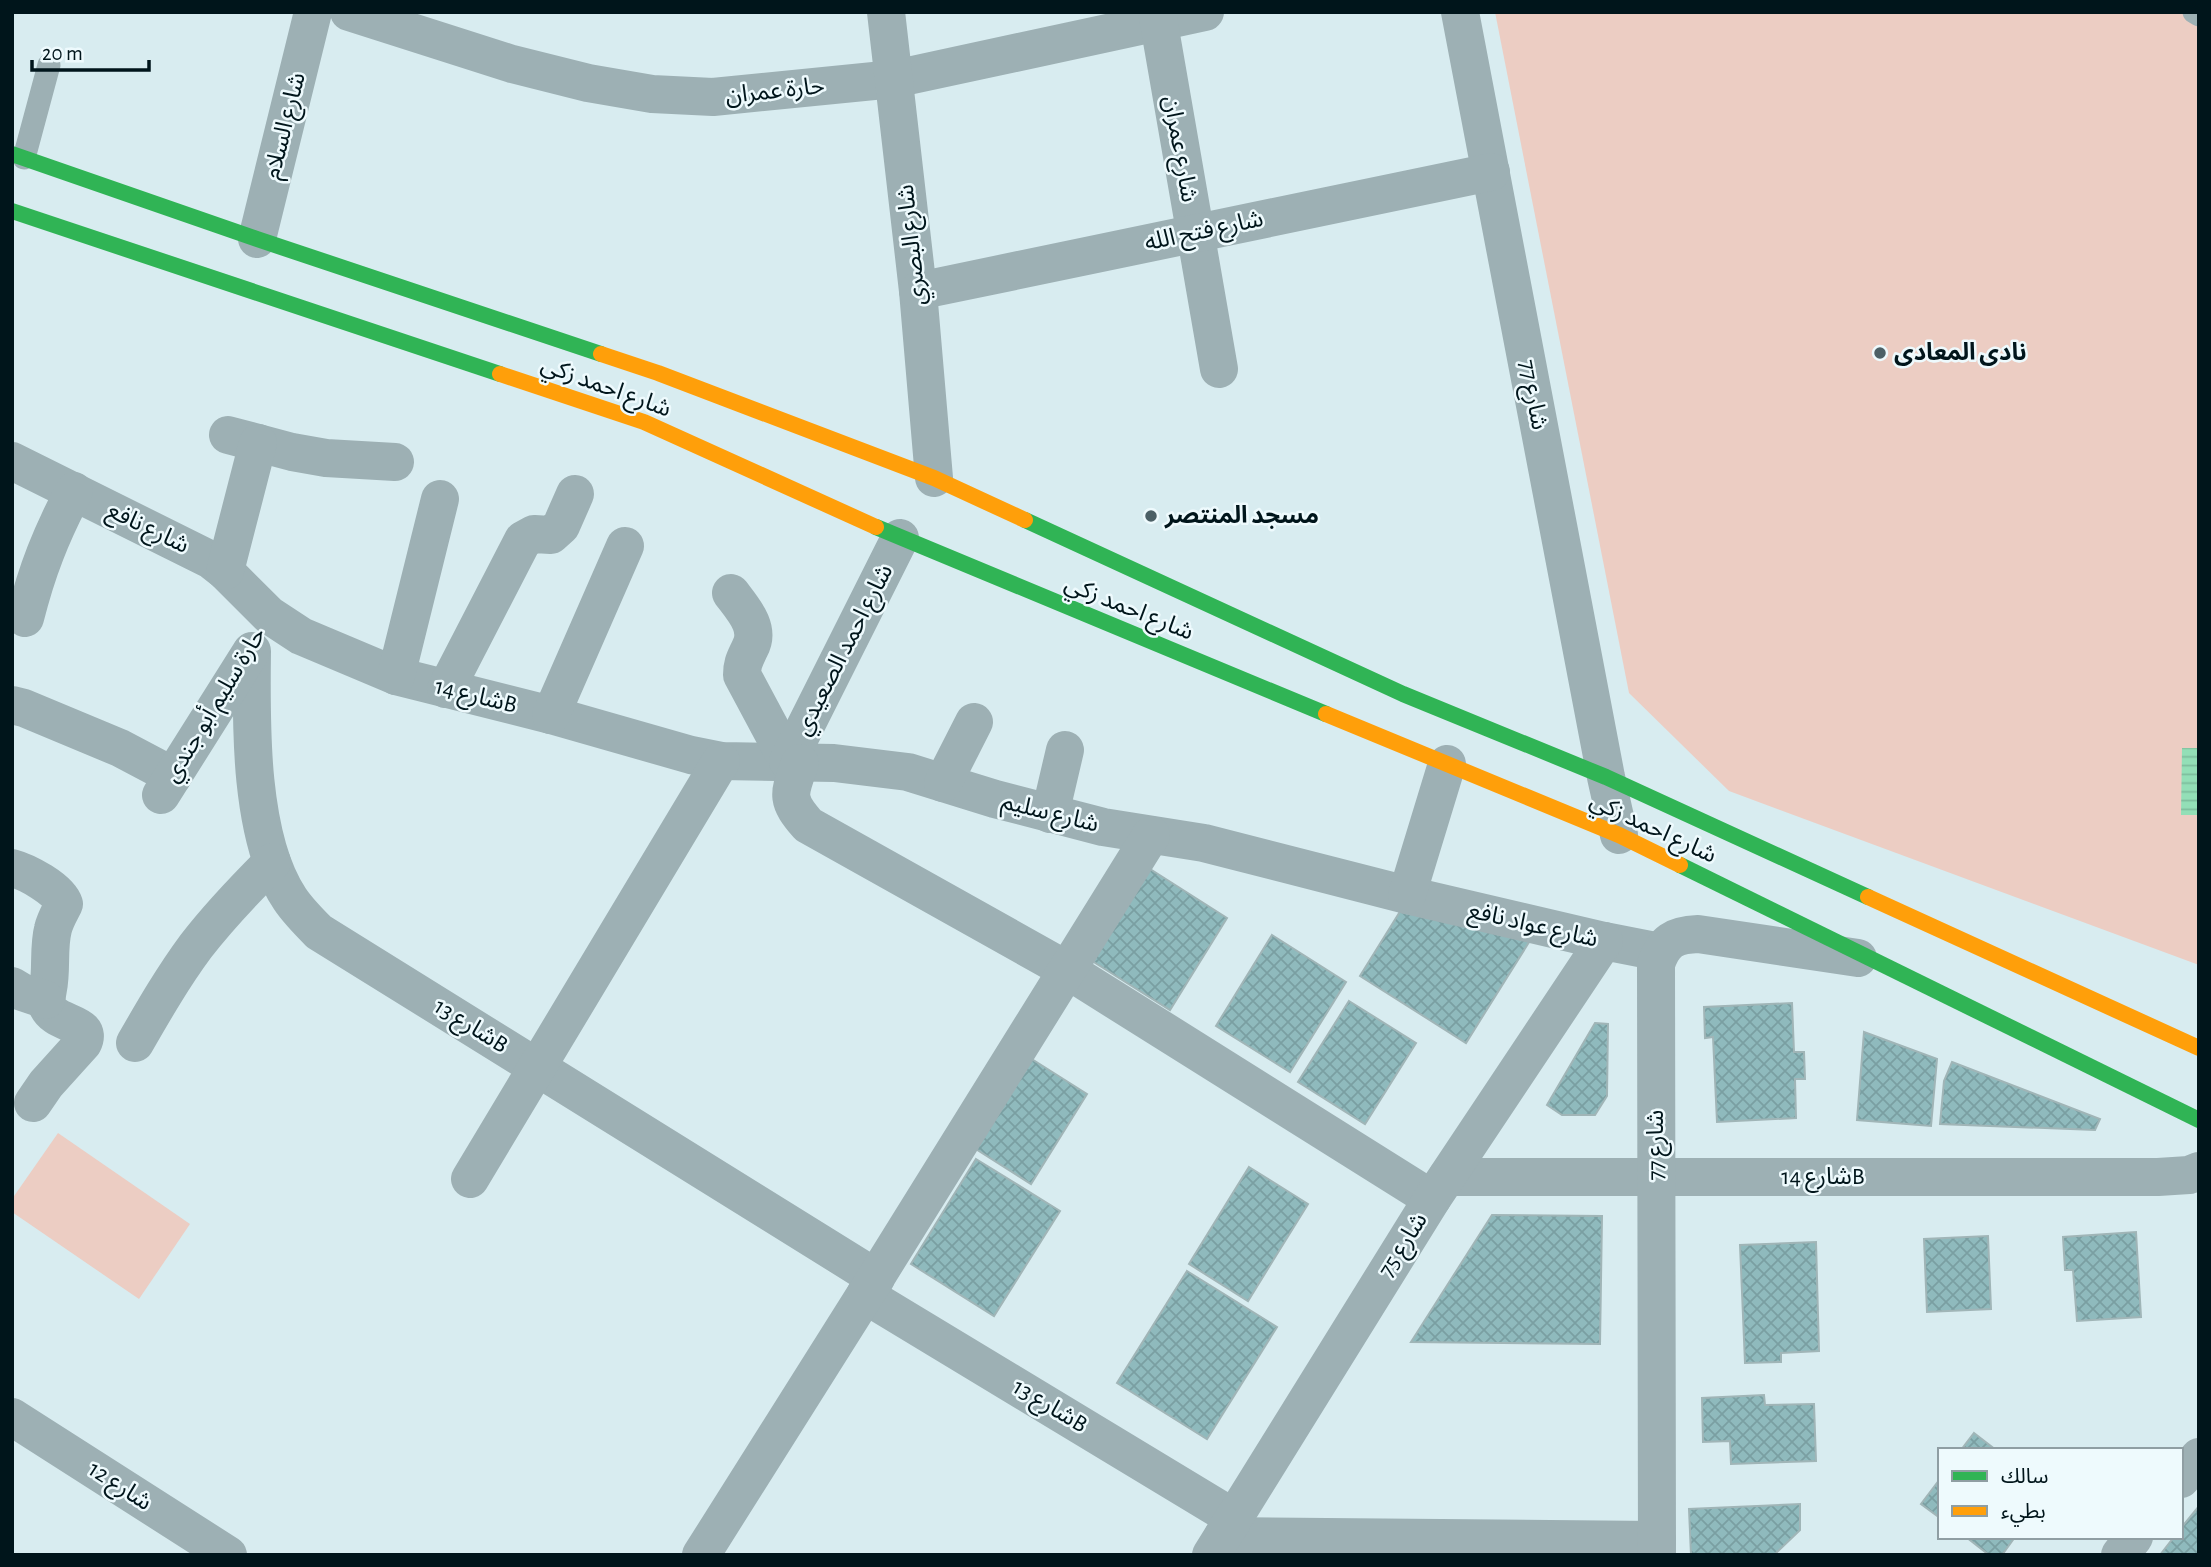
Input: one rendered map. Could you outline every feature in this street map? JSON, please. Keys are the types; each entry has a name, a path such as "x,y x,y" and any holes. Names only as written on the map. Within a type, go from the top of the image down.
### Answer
{"street":[{"name":"شارع السلام","path":"250,263 313,12"},
{"name":"شارع البصري","path":"886,12 918,291 934,478"},
{"name":"حارة عمران","path":"362,14 512,64 588,83 652,94 713,97 894,79 1157,17 1205,12"},
{"name":"شارع 77","path":"1461,12 1619,835"},
{"name":"شارع عمران","path":"1157,17 1219,369"},
{"name":"شارع احمد زكي","path":"18,156 250,263 644,422 900,538 1619,835 2199,1120"},
{"name":"شارع فتح الله","path":"918,291 1491,172"},
{"name":"شارع احمد زكي","path":"12,211 250,263 658,373 934,478 1403,694 1606,777 2199,1048"},
{"path":"225,571 243,439 326,458 395,461"},
{"name":"شارع نافع","path":"15,468 74,491 195,551 225,571 269,615"},
{"path":"25,618 36,574 74,491"},
{"path":"446,689 523,540 534,534 551,535 561,526 575,494"},
{"path":"396,676 440,499"},
{"name":"شارع احمد الصعيدي","path":"900,538 794,762 790,792 795,810 808,825 1067,970 1439,1188"},
{"path":"551,715 625,546"},
{"path":"731,593 747,615 754,632 752,646 743,661 742,675 794,762"},
{"name":"شارع 14B","path":"269,615 301,636 396,676 706,758"},
{"name":"حارة سليم أبو جندي","path":"12,705 120,748 167,786 252,651 269,615"},
{"name":"شارع 13B","path":"252,651 252,726 262,822 272,862 290,899 318,932 537,1067 871,1286 1223,1536"},
{"path":"943,783 974,722"},
{"path":"1051,814 1065,750"},
{"path":"470,1179 537,1067 706,758"},
{"name":"شارع سليم","path":"706,758 834,764 908,772 1103,827 1204,843 1407,895"},
{"path":"1407,895 1447,764"},
{"path":"701,1555 1151,835"},
{"path":"135,1043 163,993 196,946 232,902 272,862"},
{"path":"12,868 62,896 64,904 53,929 51,974 29,993 57,1018 80,1027 85,1031 86,1037 33,1102"},
{"name":"شارع عواد نافع","path":"1407,895 1660,952"},
{"path":"1660,952 1669,941 1683,935 1698,934 1868,959"},
{"name":"شارع 75","path":"1223,1536 1439,1188 1604,941"},
{"name":"شارع 77","path":"1657,1548 1656,964 1660,952"},
{"name":"شارع 14B","path":"1439,1188 1656,1177 2158,1177 2189,1175 2199,1171"},
{"name":"شارع 12","path":"12,1417 228,1555"},
{"path":"2183,1477 2199,1457"},
{"path":"1223,1536 1657,1548"},
{"path":"2120,1555 2132,1539"}],"lane":[{"path":"2194,12 2199,15"},
{"path":"18,156 49,65"}],"shaded area":[{"name":"نادى المعادى","path":"1495,12 2199,12 2199,965 1729,791 1629,693"},
{"path":"2182,748 2199,748 2199,815 2181,815"},
{"path":"58,1133 190,1224 139,1299 12,1212 12,1199"}],"building":[{"path":"1147,867 1227,918 1170,1010 1089,959"},
{"path":"1406,902 1536,931 1466,1043 1360,976"},
{"path":"1272,935 1346,982 1290,1072 1216,1026"},
{"path":"1349,1001 1416,1043 1365,1124 1298,1082"},
{"path":"1792,1003 1794,1052 1804,1052 1805,1079 1795,1079 1796,1118 1717,1122 1713,1037 1705,1038 1704,1007"},
{"path":"1595,1023 1608,1024 1607,1096 1595,1115 1562,1115 1547,1105"},
{"path":"1864,1032 1937,1059 1931,1126 1857,1120"},
{"path":"1027,1056 1087,1094 1031,1184 971,1146"},
{"path":"1952,1062 2100,1119 2095,1130 1940,1124 1944,1081"},
{"path":"976,1159 1060,1211 994,1316 911,1264"},
{"path":"1249,1167 1308,1204 1248,1301 1189,1264"},
{"path":"1492,1215 1602,1216 1600,1344 1411,1342"},
{"path":"2136,1232 2141,1317 2077,1321 2073,1270 2065,1270 2063,1237"},
{"path":"1988,1236 1991,1309 1927,1312 1924,1239"},
{"path":"1816,1242 1819,1351 1781,1353 1781,1362 1745,1363 1740,1245"},
{"path":"1187,1271 1277,1327 1207,1439 1117,1383"},
{"path":"1764,1395 1765,1405 1814,1404 1816,1461 1731,1464 1730,1441 1703,1442 1702,1398"},
{"path":"1974,1433 1993,1448 1963,1448"},
{"path":"1938,1482 1938,1517 1921,1504"},
{"path":"1800,1504 1800,1530 1774,1555 1691,1555 1689,1509"},
{"path":"2199,1506 2199,1555 2160,1555 2172,1539 2183,1539 2183,1526"},
{"path":"1969,1539 2014,1539 2002,1555 1989,1555"}],"traffic: fast":[{"path":"12,154 601,354"},
{"path":"12,211 500,374"},
{"path":"1025,520 1403,694 1606,777 1868,897"},
{"path":"876,527 1326,714"},
{"path":"1680,865 2199,1120"}],"traffic: slow":[{"path":"601,354 934,478 1025,520"},
{"path":"500,374 644,422 876,527"},
{"path":"1326,714 1619,835 1680,865"},
{"path":"1868,897 2199,1048"}],"place":[{"name":"نادى المعادى","path":"1880,353"},
{"name":"مسجد المنتصر","path":"1151,516"}]}
